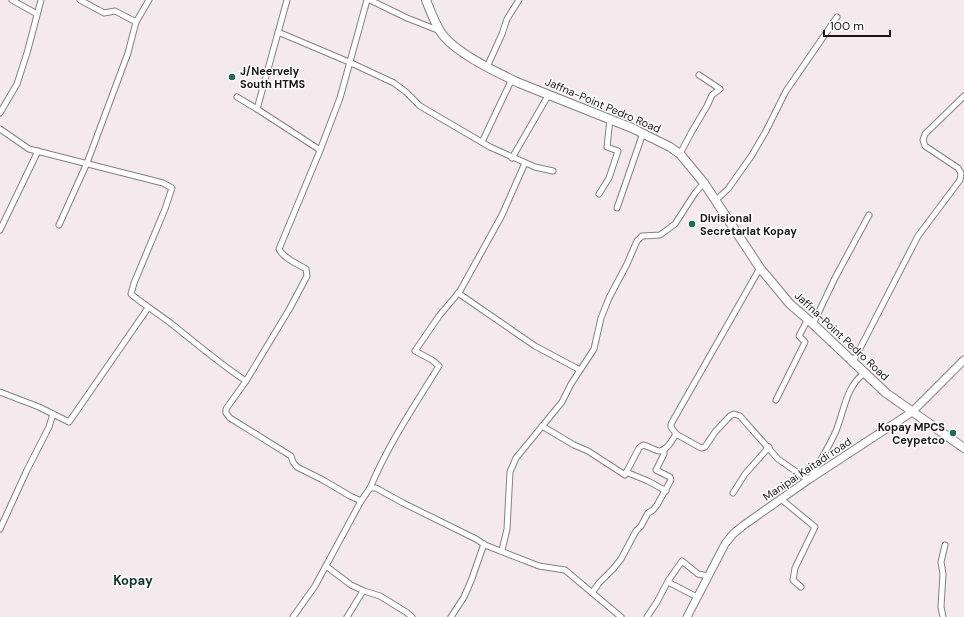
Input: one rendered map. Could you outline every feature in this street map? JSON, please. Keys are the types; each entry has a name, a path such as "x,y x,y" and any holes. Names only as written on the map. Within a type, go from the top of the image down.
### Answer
{"main road":[{"name":"Jaffna-Point Pedro Road","path":"426,0 441,31 450,43 462,52 512,80 642,133 670,146 680,154 716,200 760,268 790,304 886,393 964,448"},
{"name":"Manipai Kaitadi road","path":"686,617 725,544 733,534 809,479 912,412 964,360"}],"street":[{"path":"12,0 37,14"},
{"path":"0,113 17,84 28,53 41,0"},
{"path":"80,0 104,13 115,10 136,22"},
{"path":"59,225 87,163 128,53 136,22 149,0"},
{"path":"257,109 287,0"},
{"path":"361,501 297,467 291,456 230,418 226,413 226,409 246,381 290,308 307,276 306,269 290,259 279,249 340,98 367,0"},
{"path":"370,0 407,18 441,31"},
{"path":"487,66 502,34 507,19 519,0"},
{"path":"716,200 728,188 752,155 786,91 837,17"},
{"path":"278,32 394,83 406,92 420,106 512,158 535,167 553,171"},
{"path":"680,154 712,95 720,90 699,75"},
{"path":"482,142 512,80"},
{"path":"512,158 549,94"},
{"path":"853,362 918,236 960,180 961,173 958,168 925,146 923,140 926,134 964,96"},
{"path":"237,97 320,150"},
{"path":"600,194 609,178 618,151 607,147 610,119"},
{"path":"0,129 30,148 38,151 163,183 172,188 166,209 134,283 131,294 148,308 172,324 228,369 246,381"},
{"path":"617,208 642,133"},
{"path":"0,230 38,151"},
{"path":"293,617 315,586 361,501 370,488 393,441 439,366 432,360 414,351 439,316 458,293 502,215 525,163"},
{"path":"502,550 507,529 510,472 516,458 562,402 594,349 601,318 609,298 628,264 637,241 642,236 663,234 675,224 695,193 704,183"},
{"path":"776,400 805,342 799,336 810,321 835,278 869,215"},
{"path":"760,268 671,424 671,427 676,434 701,448 705,447 715,432 730,416 734,414 740,416 769,447 778,459 809,479 836,431 848,395 853,386 865,373"},
{"path":"458,293 535,346 580,370"},
{"path":"0,392 69,422 148,308"},
{"path":"0,529 27,470 49,427 53,414"},
{"path":"542,426 574,445 588,451 625,475 639,448 643,445 659,451 664,449 676,434"},
{"path":"733,493 746,474 769,447"},
{"path":"592,593 599,583 622,559 645,518 653,510 672,480 670,477 656,470 664,454 664,449"},
{"path":"626,472 648,481 666,491"},
{"path":"370,488 376,488 484,544 539,566 565,570 621,617"},
{"path":"781,499 815,527 795,568 793,580 801,587"},
{"path":"450,617 464,597 484,544"},
{"path":"943,617 941,607 943,574 941,562 944,545"},
{"path":"647,617 682,561 698,574 708,576"},
{"path":"326,566 351,584 380,596 412,617"},
{"path":"668,582 697,597"},
{"path":"347,617 363,590"}],"place":[{"name":"J/Neervely South HTMS","path":"232,77"},
{"name":"Divisional Secretariat Kopay","path":"692,224"},
{"name":"Kopay MPCS Ceypetco","path":"953,433"}],"district":[{"name":"Kopay","path":"133,580"}]}
